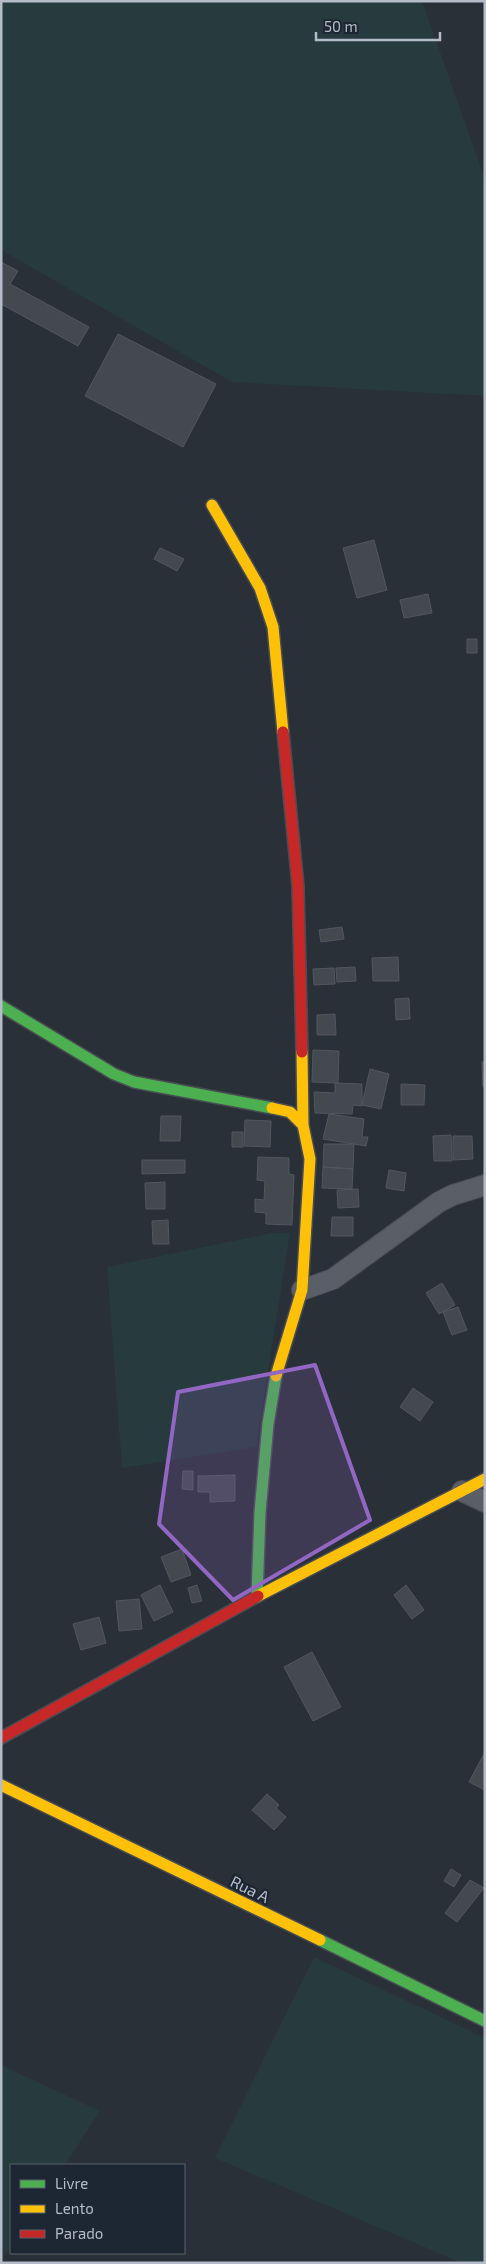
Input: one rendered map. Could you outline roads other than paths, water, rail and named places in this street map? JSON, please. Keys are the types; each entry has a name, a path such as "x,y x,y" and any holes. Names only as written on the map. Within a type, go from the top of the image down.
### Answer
{"street":[{"path":"212,505 260,588 273,627 298,886 303,1125 310,1159 302,1290 286,1338 272,1397 260,1512 257,1597"},
{"path":"1,1006 114,1074 134,1082 290,1112 303,1125"},
{"path":"302,1290 333,1279 439,1202 485,1185"},
{"path":"1,1738 257,1597 485,1479"},
{"path":"462,1491 485,1502"},
{"name":"Rua A","path":"1,1785 485,2021"}]}
